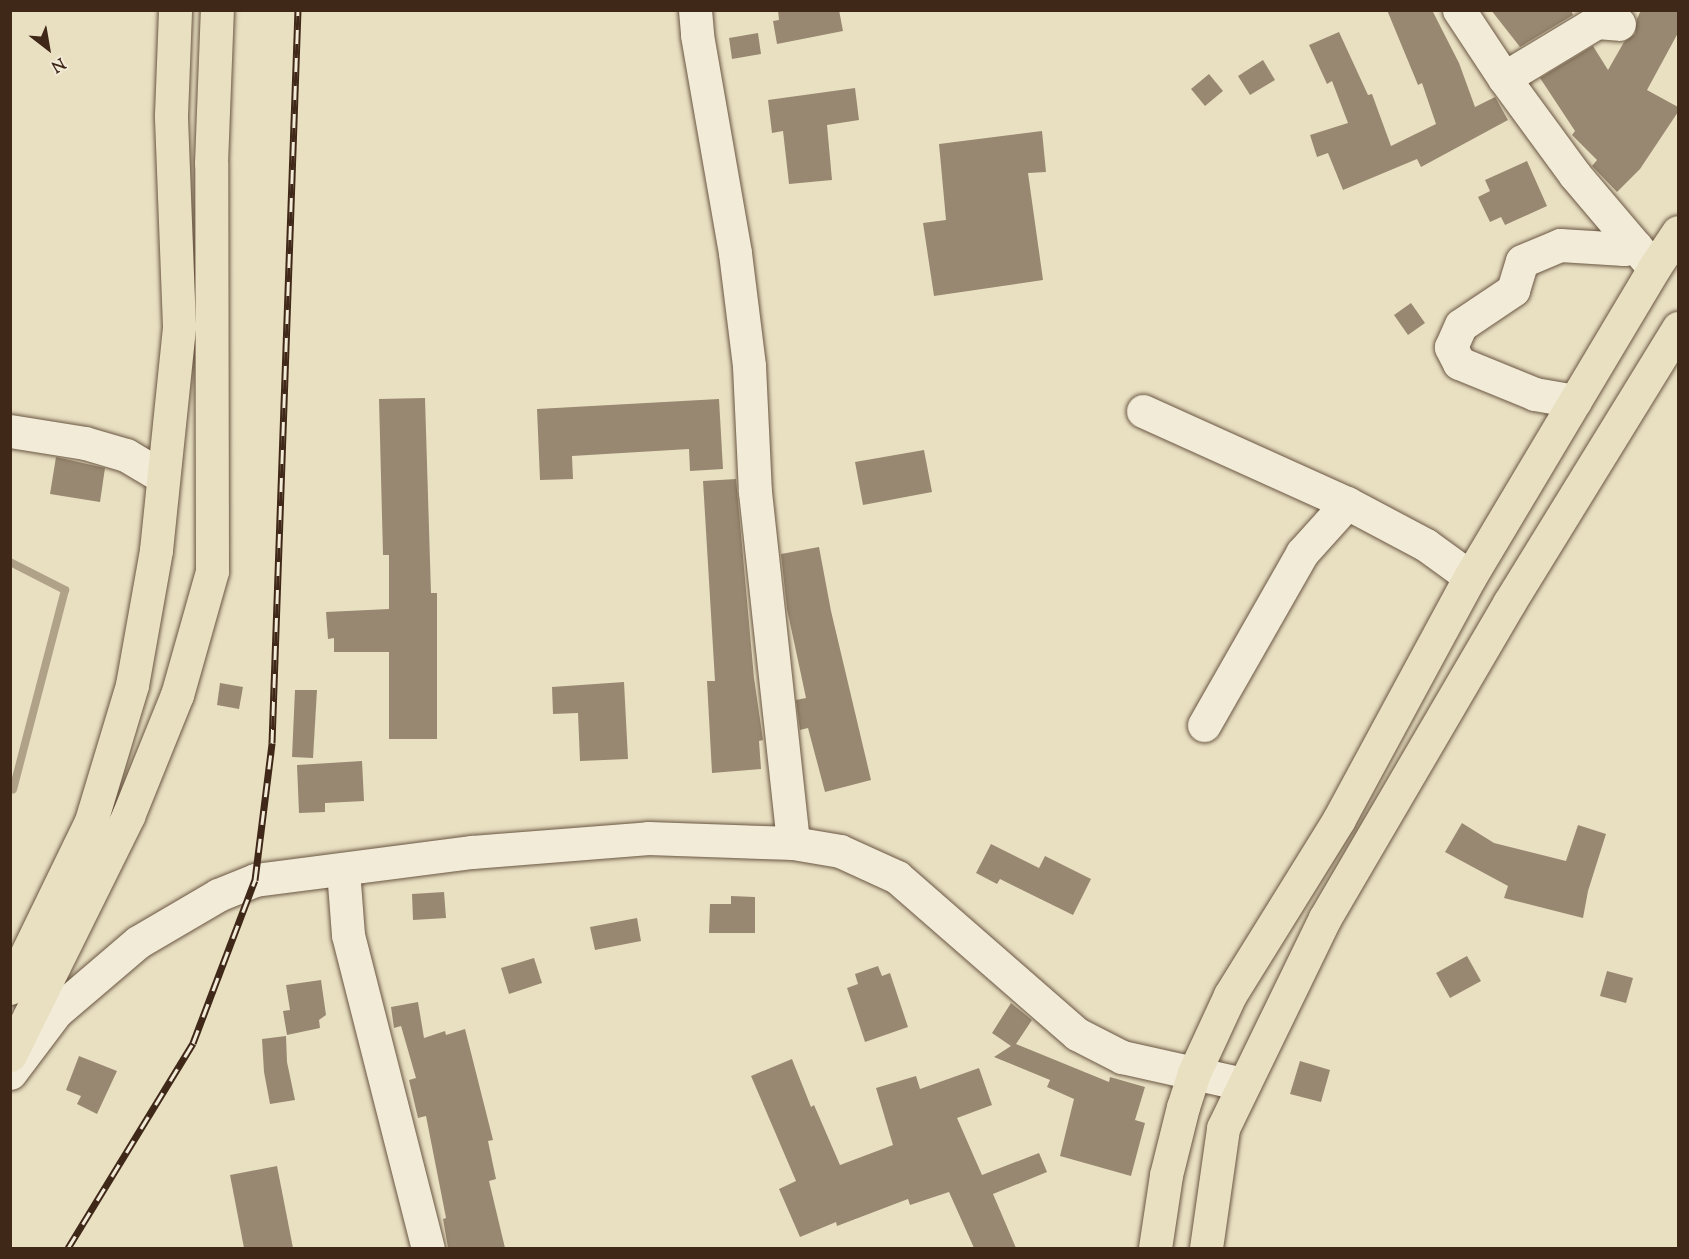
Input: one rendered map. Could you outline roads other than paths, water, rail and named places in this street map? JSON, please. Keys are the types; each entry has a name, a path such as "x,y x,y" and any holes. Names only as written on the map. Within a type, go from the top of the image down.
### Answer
{"main road":[{"path":"10,988 91,820 132,685 156,550 179,326 171,115 175,10"},
{"path":"10,1055 128,816 177,695 212,571 211,163 217,10"},
{"path":"1155,1248 1166,1175 1194,1073 1230,995 1339,819 1470,577 1575,401 1645,257 1678,232"},
{"path":"1206,1248 1223,1128 1325,918 1509,603 1678,328"}],"street":[{"path":"695,10 697,35 738,276 748,366 755,492 793,843"},
{"path":"1459,10 1504,78 1575,175 1645,257"},
{"path":"1504,78 1597,22 1618,24"},
{"path":"1575,401 1535,394 1459,363 1451,347 1461,325 1513,290 1522,261 1560,245 1624,249 1645,257"},
{"path":"1143,411 1347,503 1426,545 1470,577"},
{"path":"10,431 85,443 106,449 126,456 162,477"},
{"path":"1203,725 1302,553 1347,503"},
{"path":"10,1073 56,1012 138,942 218,895 255,880 472,852 648,838 793,843 840,851 897,877 1077,1034 1122,1057 1243,1084"},
{"path":"343,870 348,934 428,1248"}],"waterway":[{"path":"10,562 65,590 13,789"}],"railway":[{"path":"68,1248 193,1043 255,880 272,743 298,10"}]}
